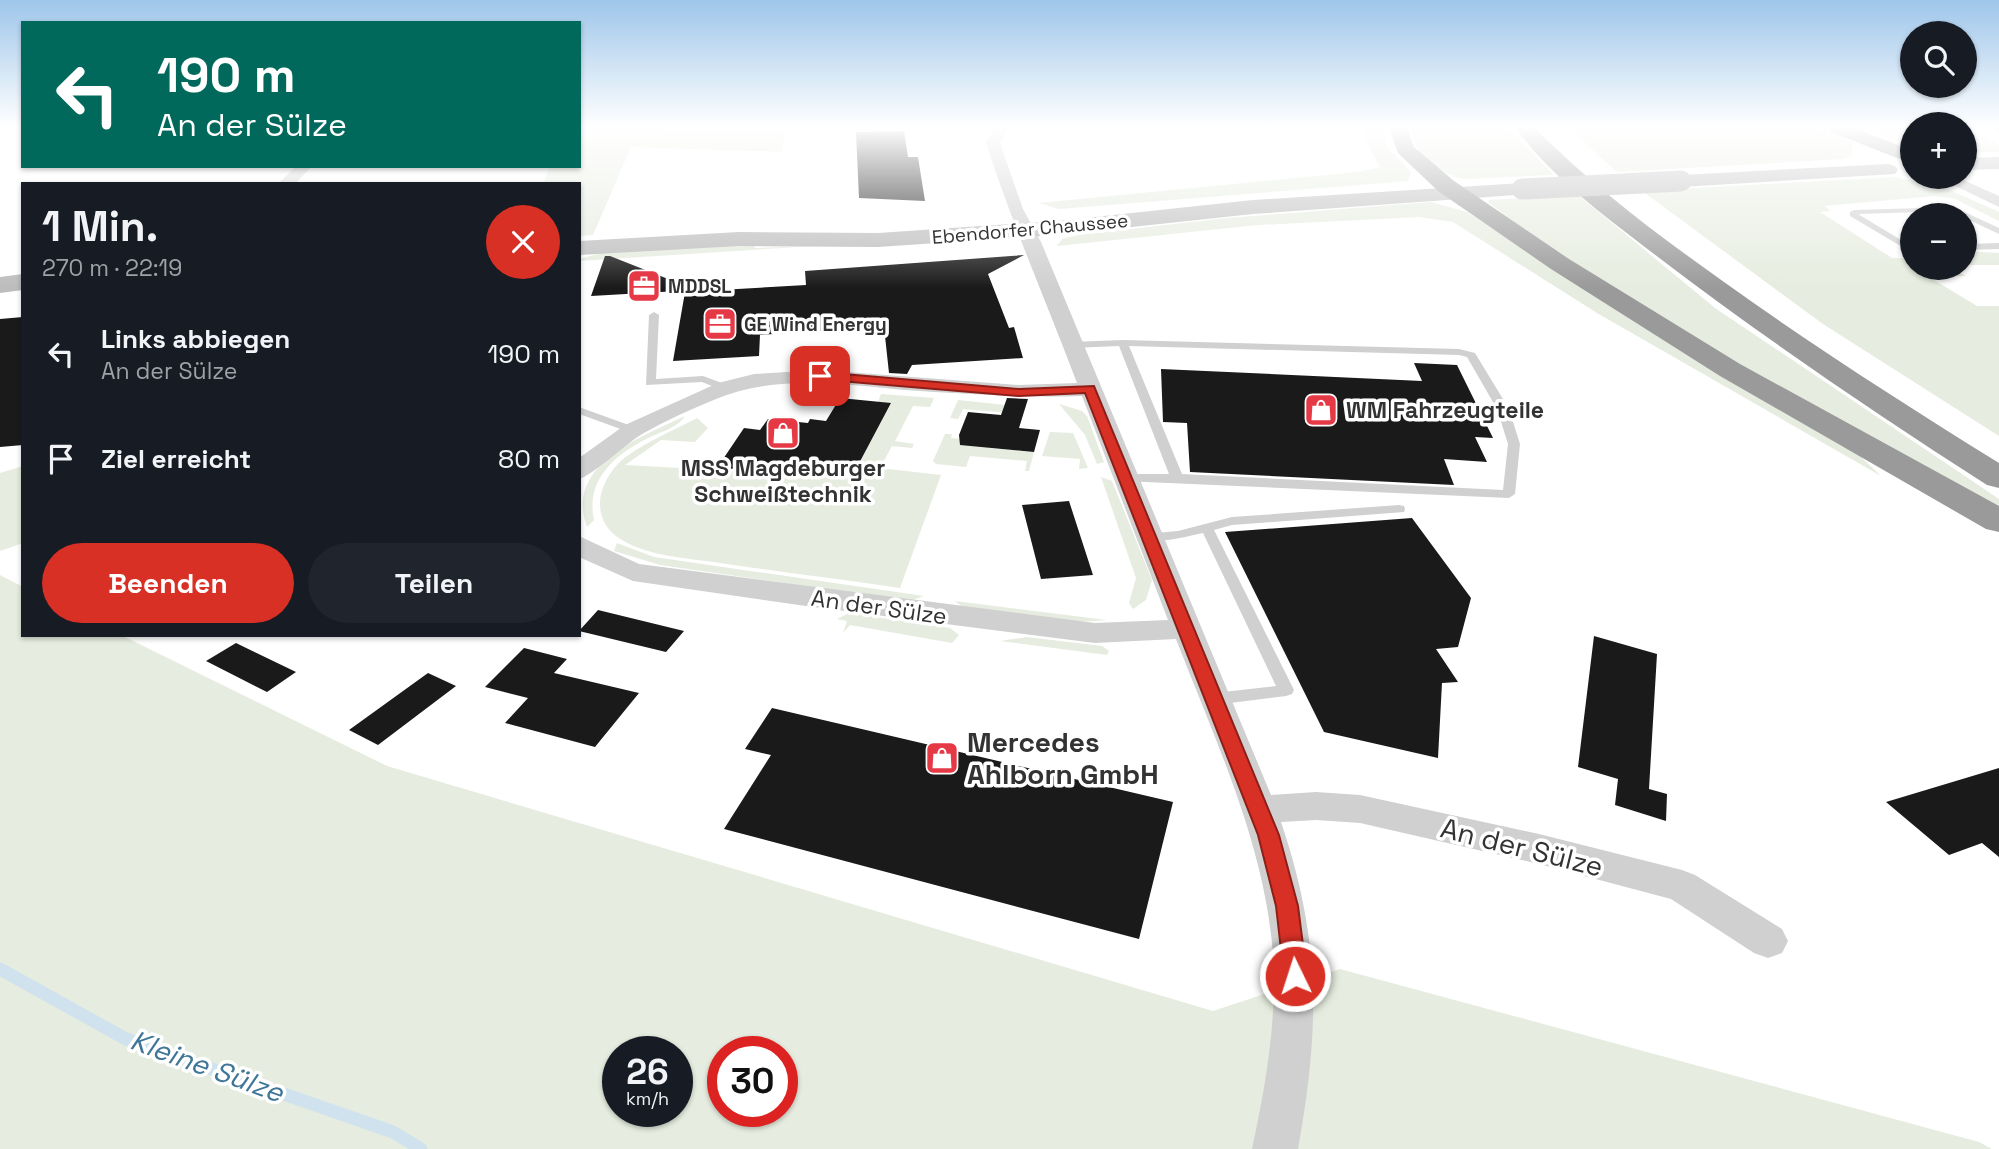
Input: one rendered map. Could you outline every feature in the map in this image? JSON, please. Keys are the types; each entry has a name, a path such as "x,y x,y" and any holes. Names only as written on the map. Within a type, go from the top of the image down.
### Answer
{"highway":[{"path":"1442,182 1571,271 1730,370 1999,521"},
{"path":"1585,182 1595,195 1696,274 1806,352 1999,478"},
{"path":"1607,182 1757,294 1999,452"}],"main road":[{"name":"Ebendorfer Chaussee","path":"586,250 758,239 851,242 1023,225 1452,190 1605,182"},
{"path":"0,285 21,282"}],"street":[{"path":"1006,182 1259,810 1287,906 1294,950 1297,1003 1292,1062 1275,1149"},
{"path":"1975,189 1999,202"},
{"path":"581,470 595,456 633,430 726,388 754,381 820,376 1019,392 1089,389"},
{"name":"An der Sülze","path":"581,545 596,556 634,572 813,598 1096,633 1187,629"},
{"name":"An der Sülze","path":"1259,810 1316,806 1360,809 1539,849 1682,886 1768,941"}],"lane":[{"path":"1900,211 1854,212 1854,216 1872,227 1900,240"},
{"path":"1977,221 1999,232"},
{"path":"1977,247 1999,246"},
{"path":"654,316 650,383 703,379 726,388"},
{"path":"1071,345 1123,343 1459,352 1475,359 1503,409 1514,444 1509,494 1177,478 1126,478"},
{"path":"1123,343 1177,478"},
{"path":"581,411 633,430"},
{"path":"1150,537 1178,536 1232,521 1399,509"},
{"path":"1207,528 1286,690 1214,699"}],"shaded area":[{"path":"544,182 616,182 593,235 581,236 581,182"},
{"path":"1259,182 1400,182 1059,209 1039,203"},
{"path":"1811,182 1900,182 1900,189 1947,189 1999,212 1999,221 1977,210 1977,203 1963,203 1935,196 1824,206 1831,211 1820,212 1892,258 1900,258 1900,280 1934,280 1977,306 1999,306 1999,436 1823,324 1642,191"},
{"path":"1578,195 1715,308 1999,499 1999,508 1803,402 1673,327 1548,246 1488,202"},
{"path":"1431,202 1467,212 1638,324 1859,455 1881,476 1597,313 1453,222 1419,217 1258,225 1057,246 1062,239 1078,235 1227,218"},
{"path":"754,243 755,248 814,246 581,261 581,258 605,252"},
{"path":"1977,252 1999,253 1999,265 1977,265"},
{"path":"881,394 934,398 930,407 913,406 895,441 914,444 912,448 892,446 880,468 941,475 900,588 657,553 622,540 604,521 600,498 609,475 617,465 644,445 697,418 708,428 695,442 661,440 625,465 864,478 870,465 856,469 891,404 878,402"},
{"path":"958,400 1026,407 1021,414 963,409 958,419 950,418"},
{"path":"1059,404 1082,411 1087,416 1104,462 1097,464 1085,435"},
{"path":"685,416 675,426 627,450 606,469 594,492 594,520 587,527 583,505 586,486 596,470 629,444"},
{"path":"1050,432 1073,433 1088,468 1079,469 1080,459 1042,456"},
{"path":"945,434 952,434 951,438 983,441 989,448 1034,452 1029,471 1025,471 1027,461 970,456 966,467 936,464 933,461"},
{"path":"21,467 21,544 0,551 0,473"},
{"path":"1101,477 1112,481 1152,580 1146,600 1133,609 1129,603 1136,578"},
{"path":"617,543 654,557 924,596 910,601 660,565 614,551"},
{"path":"0,575 21,586 21,637 125,637 387,766 1213,1011 1340,969 1979,1142 1992,1149 0,1149"},
{"path":"955,601 1107,620 1078,622 964,608"},
{"path":"849,613 950,628 959,635 952,643 850,625 843,633 847,621 837,619"},
{"path":"1027,637 1102,646 1109,651 1107,655 1000,641"}],"building":[{"path":"858,182 922,182 925,201 859,198"},
{"path":"1024,255 988,274 1009,328 1014,327 1023,358 912,365 907,374 889,373 884,327 760,335 759,356 673,361 685,292 806,285 805,271"},
{"path":"605,256 610,256 696,290 591,296"},
{"path":"21,317 21,445 0,447 0,319"},
{"path":"1414,363 1457,365 1493,438 1475,437 1487,462 1444,459 1454,485 1190,472 1187,423 1163,422 1161,369 1422,381"},
{"path":"840,398 891,403 856,469 799,463 795,472 717,468 744,428 760,430 768,419 808,423 810,419 826,421"},
{"path":"1007,398 1028,399 1019,428 1040,430 1034,452 960,445 959,435 968,412 1001,415"},
{"path":"1069,501 1093,575 1041,579 1022,505"},
{"path":"1412,518 1471,598 1458,647 1436,649 1458,682 1442,683 1438,758 1324,732 1225,532"},
{"path":"598,610 684,631 666,652 581,631"},
{"path":"1594,636 1657,654 1649,789 1667,794 1666,821 1615,805 1618,779 1578,767"},
{"path":"236,643 296,672 267,692 206,661"},
{"path":"524,648 567,659 554,673 639,693 595,747 505,723 528,698 485,687"},
{"path":"428,673 456,686 378,745 349,730"},
{"path":"772,708 1173,802 1139,939 724,829 771,755 745,749"},
{"path":"1999,768 1999,857 1982,843 1949,855 1886,802"}],"waterway":[{"name":"Kleine Sülze","path":"0,969 126,1039 393,1132 421,1149"}],"place":[{"name":"MDDSL","path":"644,286"},
{"name":"GE Wind Energy","path":"720,324"},
{"name":"WM Fahrzeugteile","path":"1321,410"},
{"name":"MSS Magdeburger Schweißtechnik","path":"783,433"},
{"name":"Mercedes Ahlborn GmbH","path":"942,758"}],"route":[{"path":"820,376 1038,393 1089,389 1268,835 1287,906 1295,976"}]}
